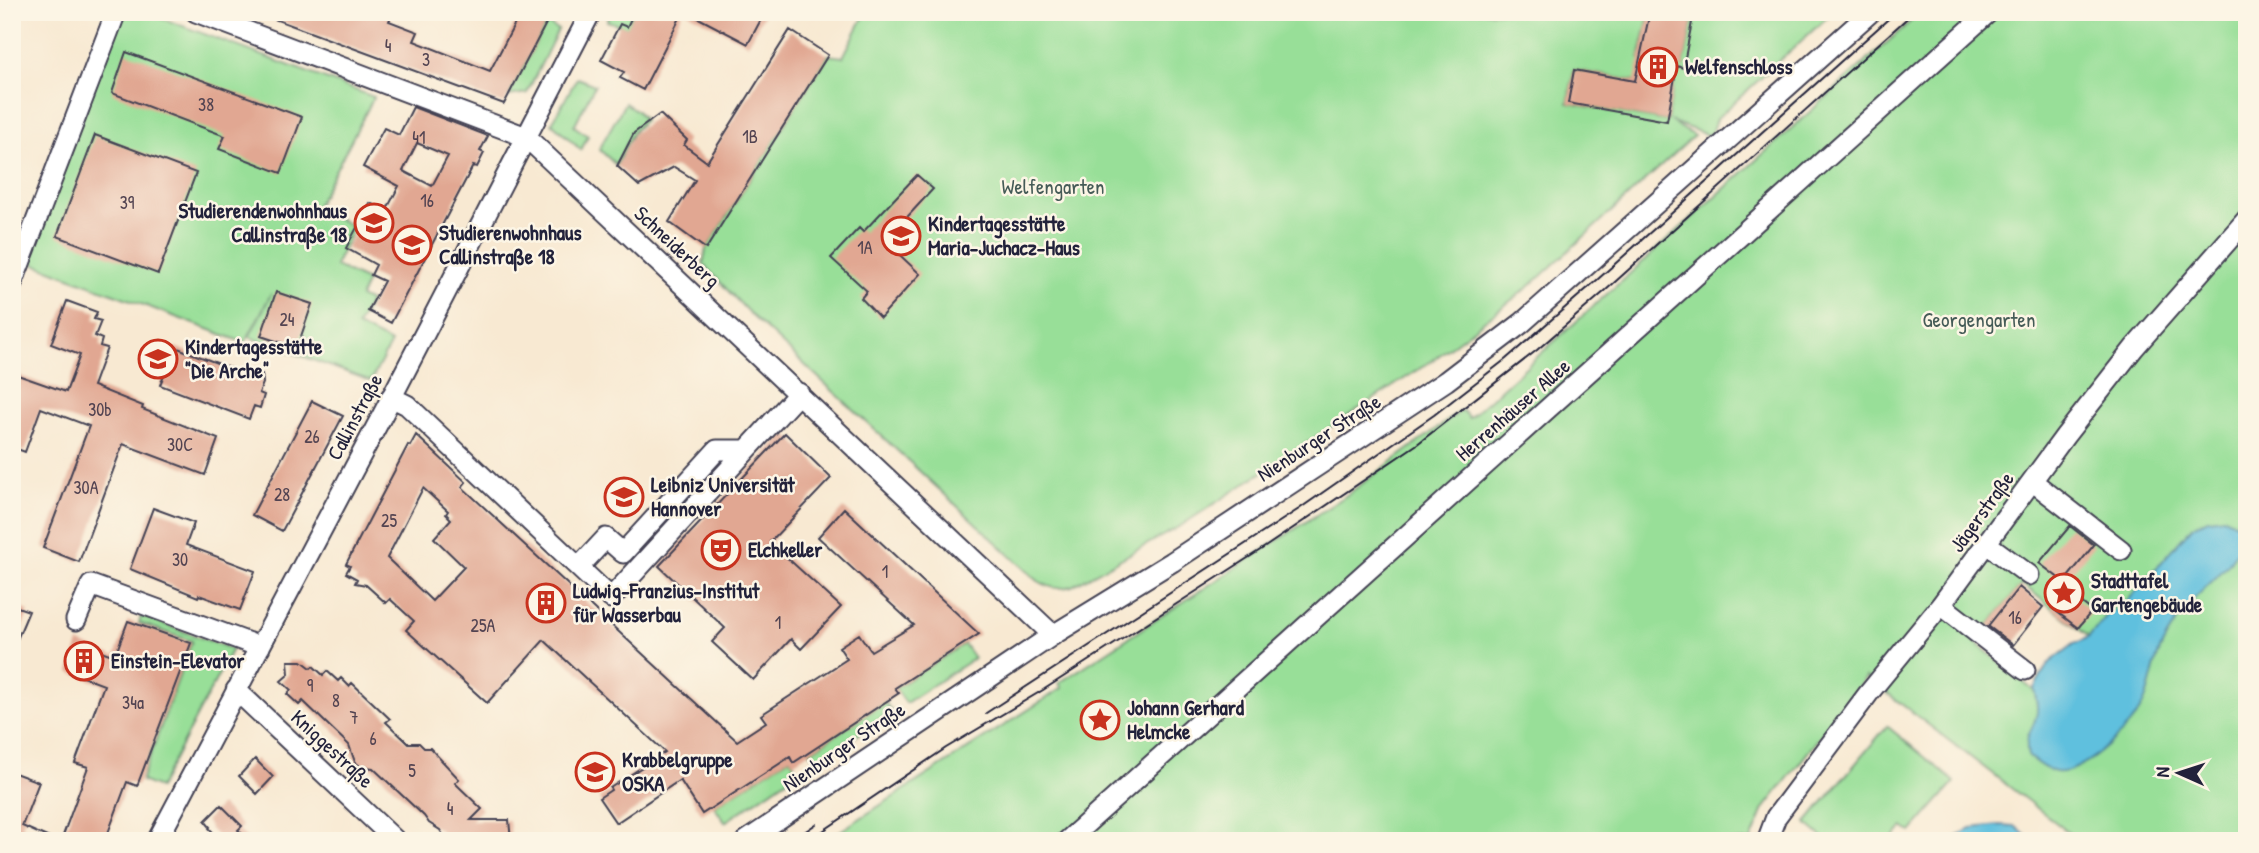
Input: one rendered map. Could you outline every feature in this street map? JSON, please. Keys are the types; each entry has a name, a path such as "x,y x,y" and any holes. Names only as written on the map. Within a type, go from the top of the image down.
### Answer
{"street":[{"path":"12,284 116,12"},
{"name":"Schneiderberg","path":"196,12 391,92 526,137 1053,635"},
{"name":"Callinstraße","path":"157,841 591,12"},
{"name":"Nienburger Straße","path":"746,841 1053,635 1184,554 1446,381 1532,314 1871,12"},
{"name":"Herrenhäuser Allee","path":"1067,841 1989,12"},
{"name":"Jägerstraße","path":"1767,841 1776,817 1868,694 1941,605 2134,348 2247,219"},
{"path":"391,397 407,405 611,598 799,393"},
{"path":"623,553 716,450 744,450"},
{"path":"2032,481 2121,550"},
{"path":"579,567 607,538 639,568"},
{"path":"1987,544 2029,575"},
{"path":"76,620 91,585 260,647"},
{"path":"1941,605 2025,670"},
{"name":"Kniggestraße","path":"236,690 396,841"}],"green space":[{"path":"121,12 145,12 374,97 316,207 354,227 335,266 367,281 360,297 370,302 357,326 391,343 371,381 249,337 271,294 245,343 29,262"},
{"path":"611,12 634,12 628,28 607,21"},
{"name":"Welfengarten","path":"866,12 1650,12 1639,58 1644,60 1640,82 1574,70 1568,103 1667,121 1673,87 1673,65 1683,67 1694,12 1833,12 1716,119 1710,136 1670,121 1694,136 1530,286 1433,360 1182,525 1072,586 1058,588 1038,581 751,315 703,264 706,249 828,55 843,57"},
{"name":"Georgengarten","path":"1921,12 2247,12 2247,841 2080,841 1866,677 1764,809 1751,841 825,841 1062,688 1059,683 1344,497 1462,410 1469,418","holes":["2022,584 2089,637 2048,665 2034,691 1975,642"]},
{"path":"546,23 558,30 527,93 508,96"},
{"path":"577,78 595,85 574,126 588,136 581,150 552,123"},
{"path":"625,103 644,120 633,132 616,165 599,149"},
{"path":"141,616 232,649 159,788 141,781 192,641 139,623"},
{"path":"964,644 974,658 906,703 895,688"},
{"path":"885,702 892,712 817,762 810,752"},
{"path":"1887,726 1955,782 1911,832 1903,827 1891,841 1827,841 1806,823"},
{"path":"790,757 798,772 725,822 714,806"}],"water":[{"path":"2224,517 2236,523 2243,534 2239,546 2226,567 2190,603 2167,636 2137,715 2112,742 2077,767 2056,772 2034,761 2028,756 2027,741 2037,711 2034,688 2048,664 2074,644 2089,637 2107,615 2125,604 2193,526 2208,519"},
{"path":"2015,826 2032,841 1951,841 1971,828"}],"building":[{"path":"261,12 393,12 389,21 418,32 414,41 490,71 521,12 552,12 504,104"},
{"path":"634,12 683,12 643,90 620,78 624,72 601,60 620,24 627,27"},
{"path":"687,12 765,12 748,44"},
{"name":"Welfenschloss","path":"1650,12 1694,12 1683,68 1677,66 1667,121 1568,103 1574,70 1635,81"},
{"path":"790,30 828,55 706,249 669,222 695,180 674,167 639,186 617,166 634,133 660,114 687,140 684,145 707,162"},
{"path":"126,52 302,117 281,173 219,149 225,136 112,93"},
{"path":"413,107 488,136 480,151 484,153 477,167 473,166 391,323 368,311 384,281 371,275 376,265 346,248 370,203 386,211 399,186 363,167 384,128 399,135","holes":["417,143 448,156 432,186 403,171"]},
{"path":"95,135 196,173 158,274 57,236"},
{"path":"917,175 933,189 885,241 920,274 880,318 861,298 867,291 831,258 859,228 863,232"},
{"path":"276,292 312,304 297,348 261,336"},
{"path":"67,301 97,312 94,319 101,321 95,336 102,339 100,346 107,348 93,386 218,439 205,475 123,444 79,562 43,548 89,426 41,408 25,452 12,447 12,373 66,392 80,355 51,344"},
{"path":"175,347 248,375 254,371 262,374 263,383 259,393 264,395 260,408 254,406 249,419 160,385"},
{"path":"312,401 343,416 282,531 252,515"},
{"path":"785,433 831,478 770,542 841,607 801,649 791,639 753,680 712,642 725,628 659,566"},
{"path":"416,435 466,482 462,487 737,741 766,722 761,715 847,659 839,647 859,634 871,651 914,625 818,537 844,508 979,634 895,688 899,693 793,763 790,757 702,814 680,780 616,823 599,798 665,752 544,640 487,703 406,630 414,621 390,599 386,603 366,585 355,583 357,579 346,573 350,566 346,564 408,445 410,446","holes":["423,488 448,511 446,514 451,519 434,538 464,567 432,601 387,558"]},
{"path":"153,508 194,523 186,545 255,571 240,610 199,595 198,597 130,569"},
{"path":"2070,526 2094,545 2064,582 2039,563"},
{"path":"2019,587 2043,607 2013,645 1988,626"},
{"path":"2066,590 2092,611 2078,628 2052,608"},
{"path":"12,605 29,611 13,649 12,649"},
{"path":"128,621 191,643 137,786 127,782 105,841 61,841 88,767 75,763 104,685 69,672 79,643 115,656"},
{"path":"288,661 302,661 323,675 327,671 338,681 341,678 349,686 352,683 390,719 386,722 408,743 419,743 424,748 430,748 459,779 455,783 482,809 471,820 509,820 511,841 447,841 440,830 429,823 373,768 360,766 355,762 349,745 303,701 299,705 287,694 291,690 281,681 289,674"},
{"path":"255,759 273,777 257,794 239,776"},
{"path":"12,772 39,782 22,826 56,841 12,841"},
{"path":"221,805 242,826 238,830 250,841 221,841 209,828 205,821"}],"tram line":[{"path":"986,713 1299,509 1434,415 1506,359 1597,280 1896,12"},
{"path":"808,841 946,748 1043,690 1265,547 1416,445 1537,350 1605,291 1914,12"},
{"path":"791,841 816,824"}],"place":[{"name":"Welfenschloss","path":"1658,67"},
{"name":"Studierendenwohnhaus Callinstraße 18","path":"374,223"},
{"name":"Kindertagesstätte Maria-Juchacz-Haus","path":"901,236"},
{"name":"Studierenwohnhaus Callinstraße 18","path":"412,245"},
{"name":"Kindertagesstätte \"Die Arche\"","path":"158,359"},
{"name":"Leibniz Universität Hannover","path":"624,497"},
{"name":"Elchkeller","path":"721,550"},
{"name":"Stadttafel Gartengebäude","path":"2064,593"},
{"name":"Ludwig-Franzius-Institut für Wasserbau","path":"546,603"},
{"name":"Einstein-Elevator","path":"84,661"},
{"name":"Johann Gerhard Helmcke","path":"1100,720"},
{"name":"Krabbelgruppe OSKA","path":"595,772"}]}
